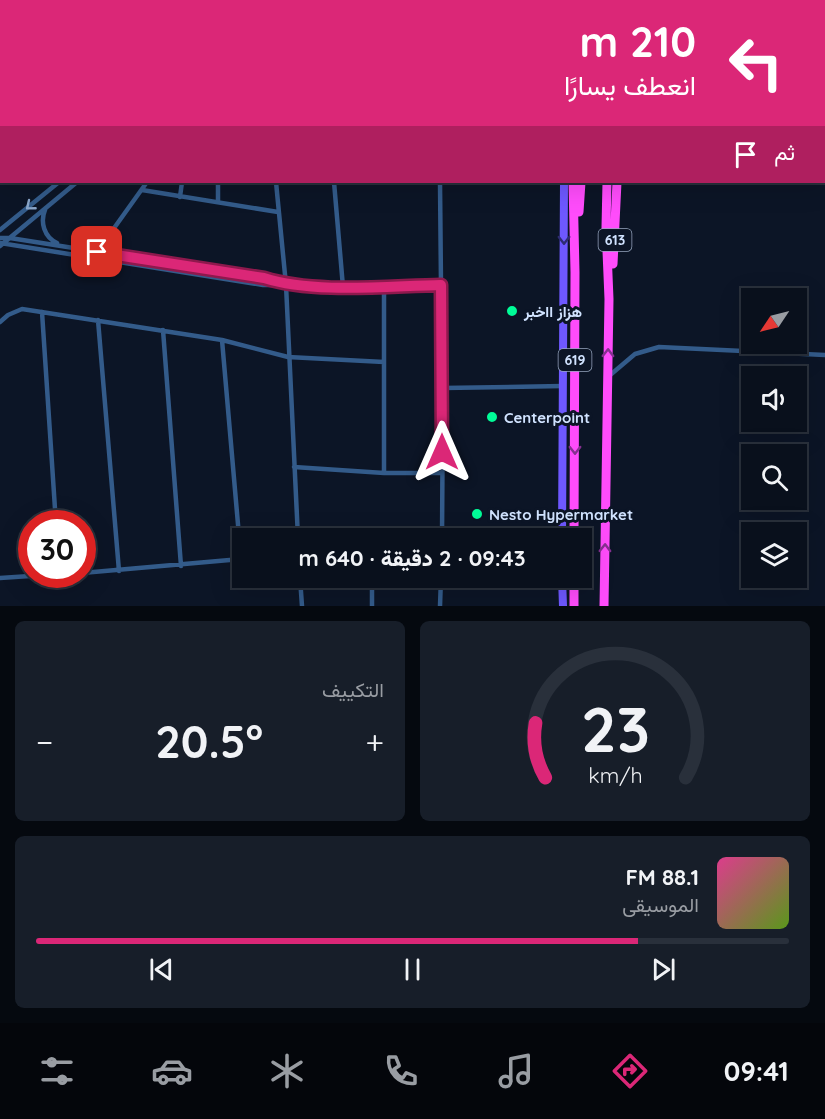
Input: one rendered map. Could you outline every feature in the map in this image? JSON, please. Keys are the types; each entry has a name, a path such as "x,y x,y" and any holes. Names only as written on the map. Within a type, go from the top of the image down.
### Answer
{"highway":[{"name":"619","path":"573,183 574,528"},
{"path":"575,272 581,183"},
{"name":"619","path":"604,606 609,299 607,183"},
{"name":"613","path":"609,299 618,183"},
{"path":"574,588 574,606"}],"main road":[{"path":"562,528 564,183"},
{"path":"562,588 563,606"}],"street":[{"path":"0,230 58,183"},
{"path":"1,243 76,183"},
{"path":"97,252 146,183"},
{"path":"180,197 182,183"},
{"path":"218,183 218,202"},
{"path":"276,183 286,285 297,528"},
{"path":"334,183 343,286"},
{"path":"440,183 442,528"},
{"path":"142,190 278,212"},
{"path":"49,206 42,220 46,233 52,241 62,246"},
{"path":"10,238 264,278 286,285"},
{"path":"1,243 262,285 441,285"},
{"path":"384,286 384,473"},
{"path":"0,322 8,315 22,309 222,340 288,357 384,362"},
{"path":"42,312 55,510"},
{"path":"98,320 119,571"},
{"path":"164,330 181,566"},
{"path":"222,340 239,528"},
{"path":"608,377 635,354 659,347 825,355"},
{"path":"442,388 563,386"},
{"path":"294,467 384,473 442,473"},
{"path":"96,572 232,561"},
{"path":"0,578 18,577"},
{"path":"301,588 302,606"},
{"path":"372,588 372,606"},
{"path":"440,606 441,588"}],"place":[{"name":"هزاز ااخبر","path":"512,311"},
{"name":"Centerpoint","path":"492,417"},
{"name":"Nesto Hypermarket","path":"477,514"}],"route":[{"path":"97,252 264,278 286,285 441,285 442,452"}]}
